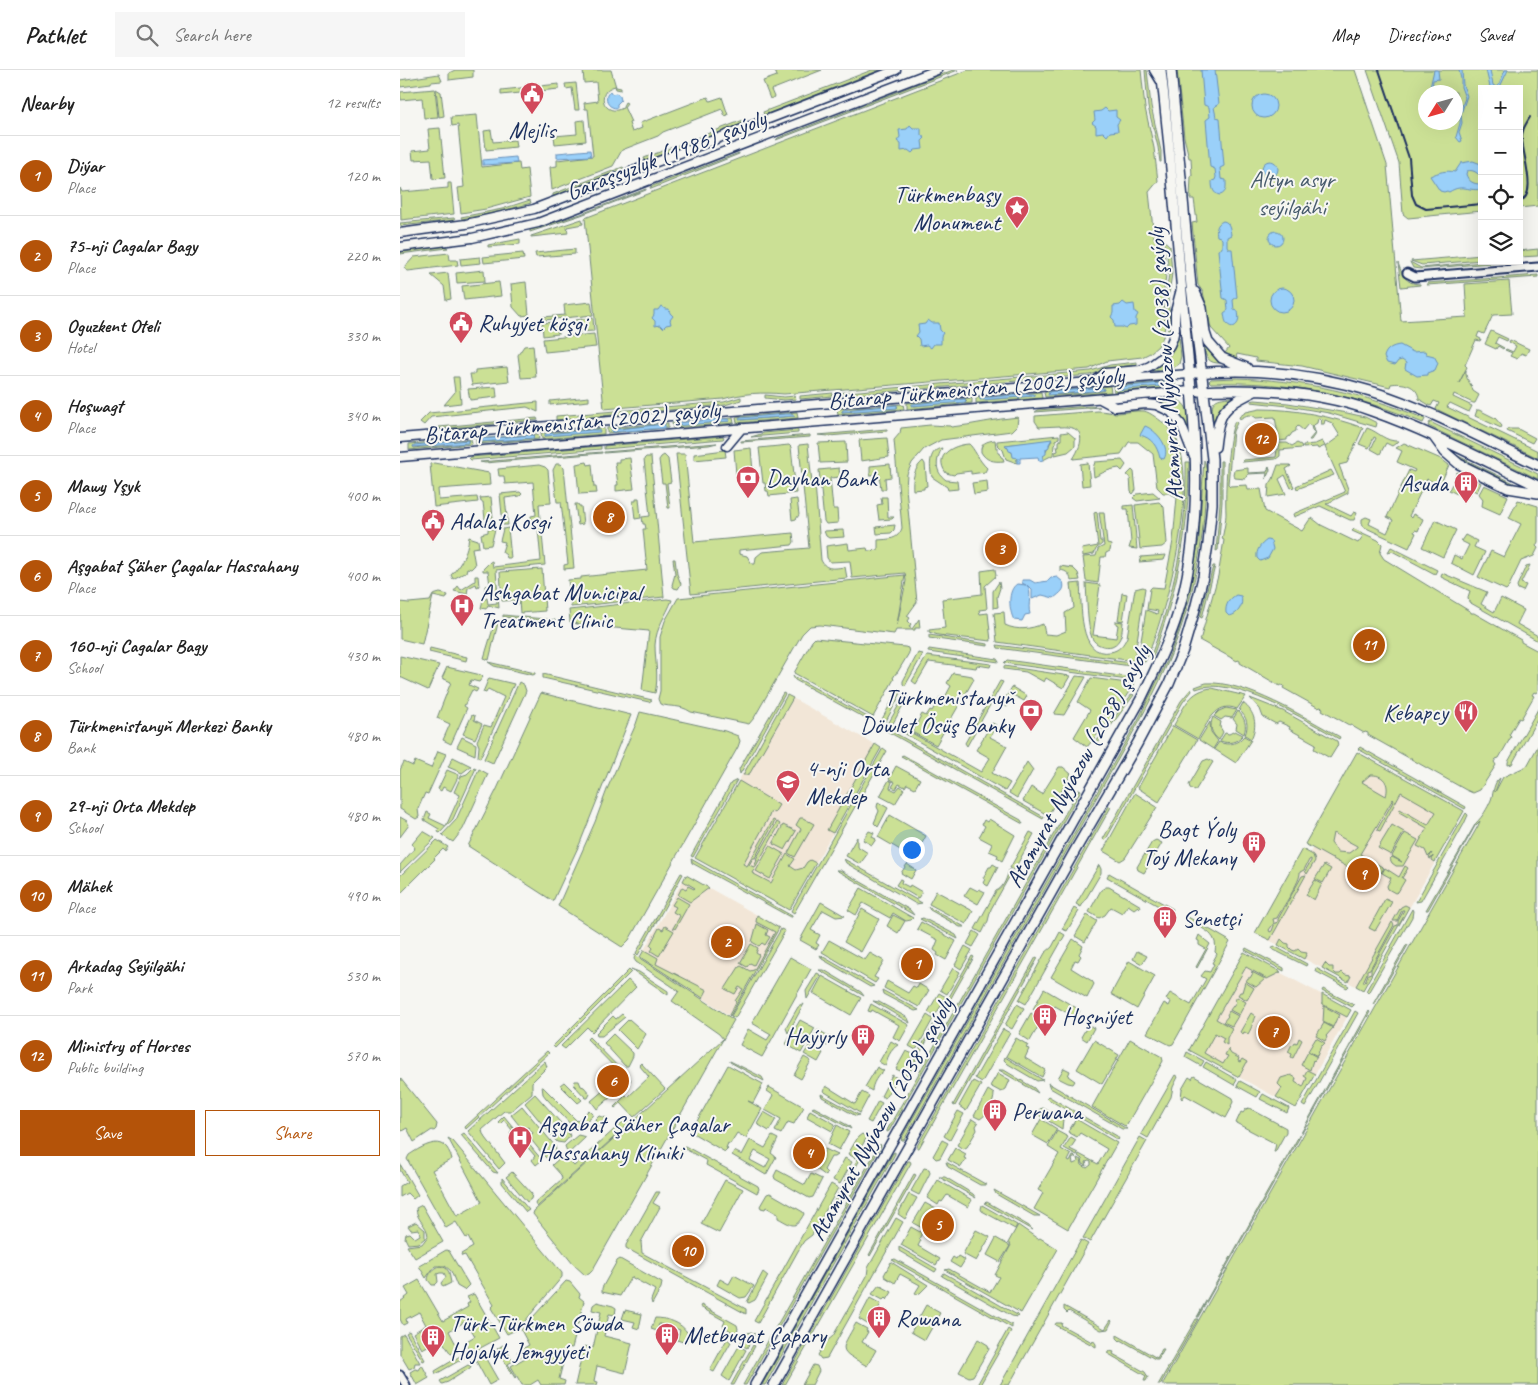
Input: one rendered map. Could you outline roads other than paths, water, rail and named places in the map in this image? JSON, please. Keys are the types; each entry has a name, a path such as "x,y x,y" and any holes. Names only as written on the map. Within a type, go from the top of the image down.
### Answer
{"main road":[{"name":"Garaşsyzlyk (1986) şaýoly","path":"400,233 458,225 523,212 575,194 896,70"},
{"name":"Garaşsyzlyk (1986) şaýoly","path":"400,246 458,240 526,226 577,209 937,70"},
{"path":"1154,70 1167,84"},
{"name":"Atamyrat Nyýazow (2038) şaýoly","path":"774,1385 1072,855 1137,744 1165,692 1183,650 1203,576 1208,544 1212,504 1212,459 1167,84 1161,70"},
{"name":"Atamyrat Nyýazow (2038) şaýoly","path":"755,1385 1141,699 1177,616 1183,593 1194,524 1196,462 1181,287 1167,84 1172,70"},
{"path":"523,212 526,226"},
{"path":"458,225 458,240"},
{"path":"1191,286 1202,308 1207,337 1214,350 1231,363 1259,372"},
{"path":"1095,381 1104,373 1140,370 1161,358 1170,346 1173,338 1175,312 1181,287"},
{"name":"Bitarap Türkmenistan (2002) şaýoly","path":"400,438 1189,374 1219,370 1259,372 1321,379 1375,393 1438,418 1538,466"},
{"path":"1212,459 1218,423 1223,412 1234,401 1258,390"},
{"name":"Bitarap Türkmenistan (2002) şaýoly","path":"400,457 1191,391 1258,390 1291,393 1346,403 1370,410 1432,435 1538,486"},
{"path":"1098,399 1115,406 1156,405 1171,412 1181,424 1196,462"},
{"path":"811,404 813,422"},
{"path":"727,446 742,428"},
{"path":"1432,435 1445,452 1459,464 1508,488 1538,493"}],"street":[{"path":"1407,273 1415,277 1538,267"},
{"path":"400,1375 406,1385"}],"water":[{"path":"1201,70 1215,70 1219,104 1214,107 1216,117 1220,118 1224,166 1220,168 1221,179 1226,180 1225,191 1220,195 1214,192 1212,186 1212,181 1216,177 1215,169 1210,167 1206,120 1210,117 1209,107 1204,105"},
{"path":"1434,70 1438,70 1439,79 1433,80 1433,85 1431,85"},
{"path":"1459,70 1462,70 1463,85 1461,85"},
{"path":"1486,70 1490,70 1493,85 1490,85"},
{"path":"1505,70 1508,70 1501,85 1499,85"},
{"path":"1463,85 1467,96 1463,108 1465,98"},
{"path":"610,91 612,94 616,93 620,96 621,100 617,104 617,108 607,103 607,95"},
{"path":"1264,94 1273,97 1276,106 1273,115 1264,118 1255,115 1252,106 1255,97"},
{"path":"1105,108 1108,111 1116,110 1116,117 1120,120 1117,124 1118,131 1110,132 1107,136 1103,132 1096,133 1096,126 1092,123 1095,120 1094,112"},
{"path":"910,125 913,128 921,128 921,135 925,138 922,141 923,149 915,150 912,153 908,150 901,151 901,144 897,141 900,137 899,130 907,129"},
{"path":"1460,130 1462,141 1460,142 1456,137"},
{"path":"590,150 591,156 557,158 557,153"},
{"path":"516,157 517,163 483,165 483,160"},
{"path":"1270,161 1276,163 1278,169 1276,175 1270,177 1264,175 1262,169 1264,163"},
{"path":"1473,161 1478,163 1478,174 1474,171 1467,171 1466,174 1469,180 1478,184 1478,189 1458,188 1449,192 1440,191 1430,176 1442,172 1455,172 1461,163"},
{"path":"1223,221 1228,224 1231,235 1227,237 1227,246 1229,249 1232,249 1237,297 1233,300 1234,310 1238,311 1238,320 1237,324 1233,327 1227,324 1224,313 1228,310 1227,300 1223,298 1218,250 1222,248 1222,239 1217,236 1217,229 1218,225"},
{"path":"1273,231 1279,231 1283,238 1279,245 1273,245 1269,241 1269,235"},
{"path":"1282,288 1291,291 1294,300 1291,309 1282,312 1273,309 1270,300 1273,291"},
{"path":"1123,302 1127,305 1134,304 1135,312 1138,314 1136,325 1129,326 1126,329 1115,327 1114,320 1111,317 1113,306 1120,305"},
{"path":"661,306 669,309 673,316 670,320 671,324 663,328 660,325 655,326 655,321 652,318 654,310 658,310"},
{"path":"928,320 932,323 939,323 940,330 943,333 941,344 934,344 931,348 927,345 920,346 919,339 916,336 919,332 918,325 925,324"},
{"path":"1400,345 1413,352 1425,351 1426,354 1434,356 1438,363 1435,370 1427,373 1427,375 1417,376 1405,369 1406,363 1402,360 1398,361 1395,365 1387,363 1384,357 1386,352 1392,347"},
{"path":"1170,383 1171,385 1116,390 1116,387"},
{"path":"1103,388 1104,390 1048,395 1049,392"},
{"path":"1034,394 1035,396 980,400 980,398"},
{"path":"965,399 966,402 911,406 912,404"},
{"path":"897,405 897,408 842,412 843,410"},
{"path":"793,414 795,416 739,420 740,418"},
{"path":"729,419 730,421 675,426 675,423"},
{"path":"665,424 665,428 612,432 610,430"},
{"path":"1145,426 1154,431 1164,444 1166,454 1164,459 1160,458 1156,446 1151,440 1140,435"},
{"path":"599,430 600,432 545,436 545,434"},
{"path":"533,435 534,438 479,442 480,439"},
{"path":"1052,439 1049,447 1046,449 1046,454 1043,456 1043,460 1039,461 1038,457 1020,458 1020,463 1017,463 1017,458 1013,457 1012,452 1005,445"},
{"path":"468,440 468,443 413,447 414,445"},
{"path":"1267,540 1271,541 1273,549 1268,558 1260,561 1257,558 1258,550"},
{"path":"1057,577 1063,582 1064,587 1054,598 1042,595 1032,599 1032,590 1027,585 1030,592 1030,614 1025,615 1022,621 1014,620 1010,596 1017,584 1026,585 1022,583 1022,580 1030,580 1035,583"},
{"path":"1236,595 1241,596 1241,606 1238,612 1229,616 1226,613 1227,605 1229,600"}],"railway":[{"path":"1379,70 1409,158 1412,195 1416,204 1426,209 1478,204"},
{"path":"1523,199 1528,192 1529,184 1522,133 1530,117"}],"place":[{"name":"Mejlis","path":"532,115"},
{"name":"Türkmenbaşy Monument","path":"1017,229"},
{"name":"Ruhyýet köşgi","path":"461,344"},
{"name":"Ministry of Horses","path":"1261,439"},
{"name":"Dayhan Bank","path":"748,499"},
{"name":"Asuda","path":"1466,504"},
{"name":"Türkmenistanyň Merkezi Banky","path":"609,517"},
{"name":"Adalat Kosgi","path":"433,542"},
{"name":"Oguzkent Oteli","path":"1001,549"},
{"name":"Ashgabat Municipal Treatment Clinic","path":"462,627"},
{"name":"Arkadag Seýilgähi","path":"1369,645"},
{"name":"Türkmenistanyň Döwlet Ösüş Banky","path":"1031,732"},
{"name":"Kebapcy","path":"1466,733"},
{"name":"4-nji Orta Mekdep","path":"788,803"},
{"name":"Bagt Ýoly Toý Mekany","path":"1254,864"},
{"name":"29-nji Orta Mekdep","path":"1363,874"},
{"name":"Senetçi","path":"1165,939"},
{"name":"75-nji Cagalar Bagy","path":"727,942"},
{"name":"Diýar","path":"917,964"},
{"name":"160-nji Cagalar Bagy","path":"1274,1032"},
{"name":"Hoşniýet","path":"1045,1037"},
{"name":"Haýyrly","path":"863,1057"},
{"name":"Aşgabat Şäher Çagalar Hassahany","path":"613,1081"},
{"name":"Perwana","path":"995,1132"},
{"name":"Hoşwagt","path":"809,1153"},
{"name":"Aşgabat Şäher Çagalar Hassahany Kliniki","path":"520,1159"},
{"name":"Mawy Yşyk","path":"938,1225"},
{"name":"Mähek","path":"688,1251"},
{"name":"Rowana","path":"879,1339"},
{"name":"Metbugat Çapary","path":"667,1356"},
{"name":"Türk-Türkmen Söwda Hojalyk Jemgyýeti","path":"433,1358"}],"park label":[{"name":"Altyn asyr seýilgähi","path":"1292,193"}]}
